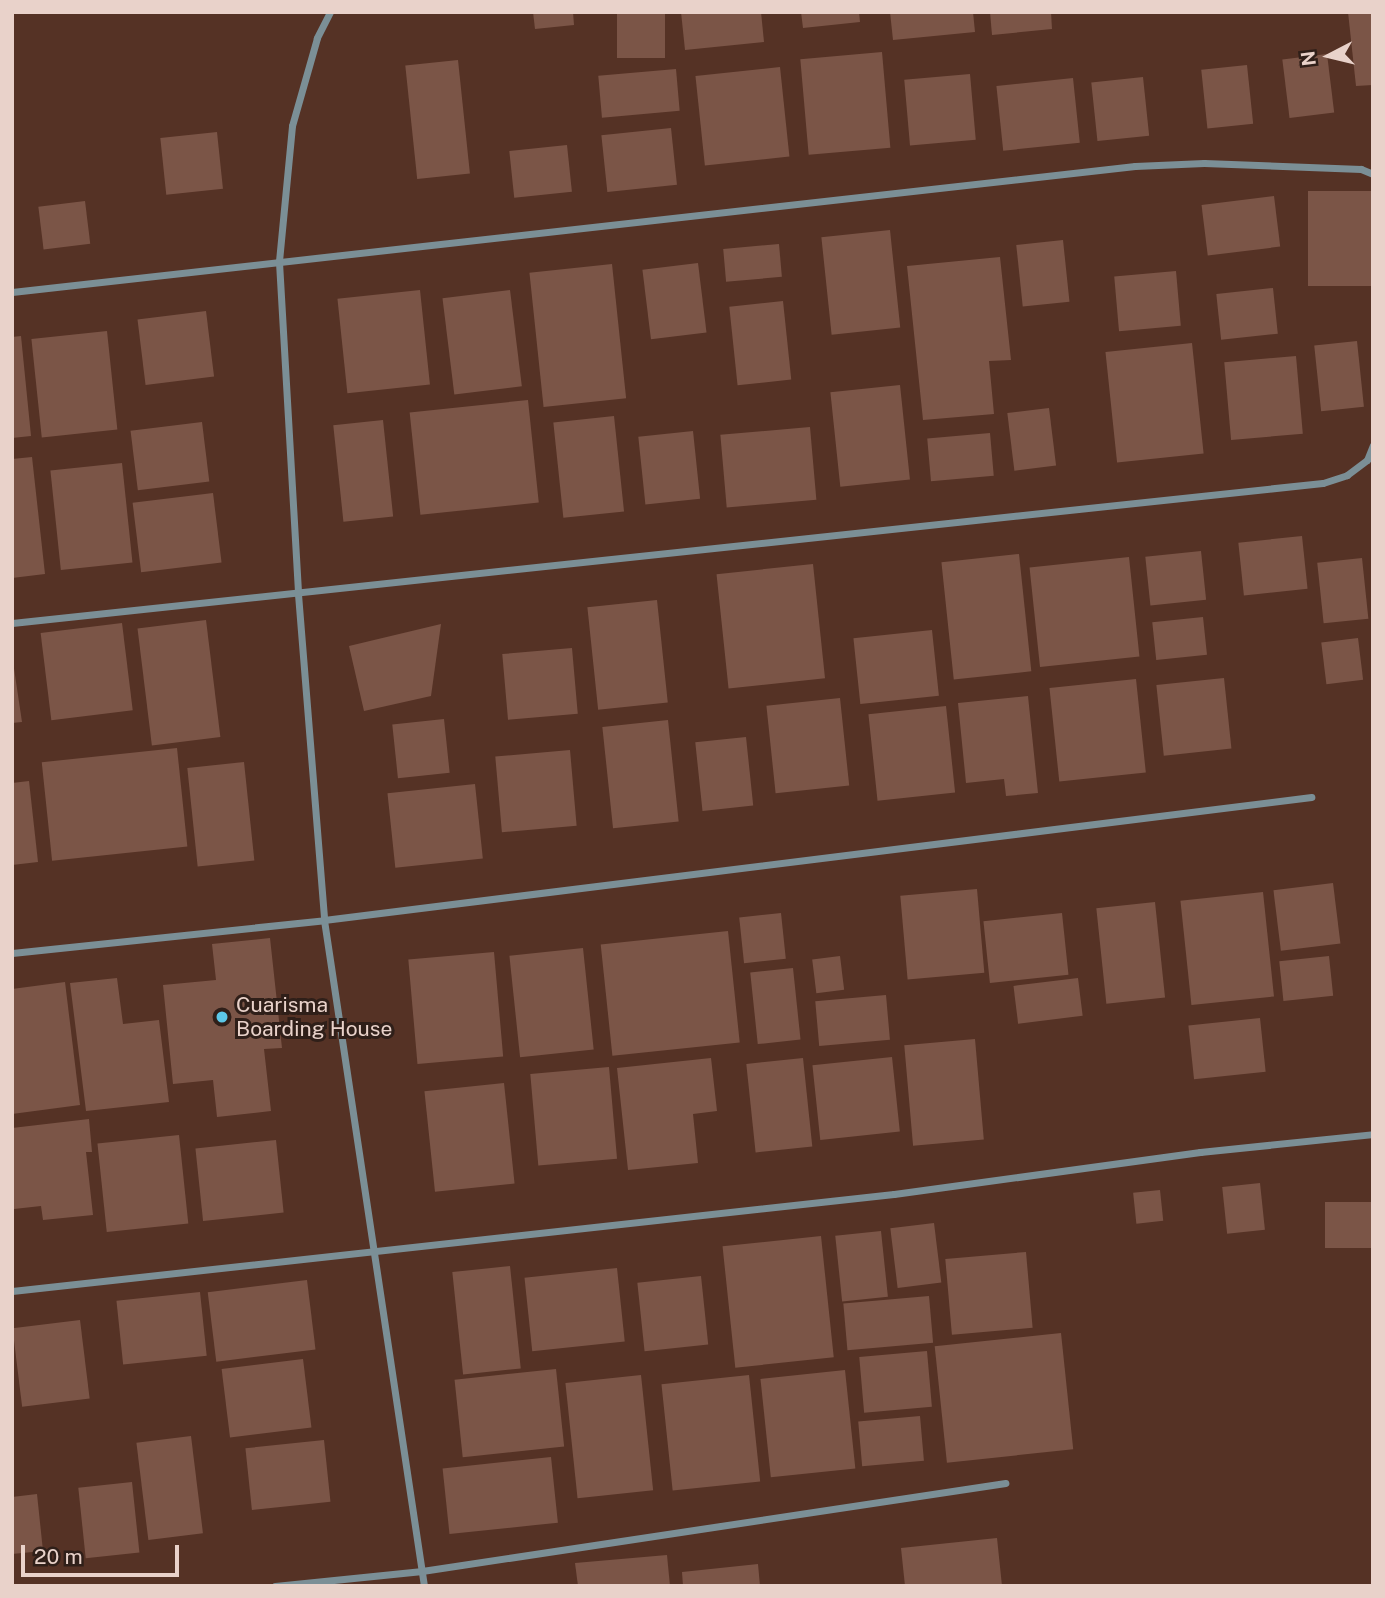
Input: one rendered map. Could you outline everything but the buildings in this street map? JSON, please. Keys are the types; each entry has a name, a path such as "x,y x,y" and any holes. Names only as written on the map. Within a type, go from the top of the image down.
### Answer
{"street":[{"path":"330,12 317,38 292,126 279,262 298,594 324,920 376,1250 424,1586"},
{"path":"12,292 1135,166 1204,163 1361,169 1373,174"},
{"path":"12,623 1323,483 1347,475 1367,460 1373,445"},
{"path":"12,953 324,920 1311,797"},
{"path":"12,1291 894,1194 1200,1152 1373,1134"},
{"path":"275,1586 422,1571 1005,1483"}],"place":[{"name":"Cuarisma Boarding House","path":"222,1017"}]}
